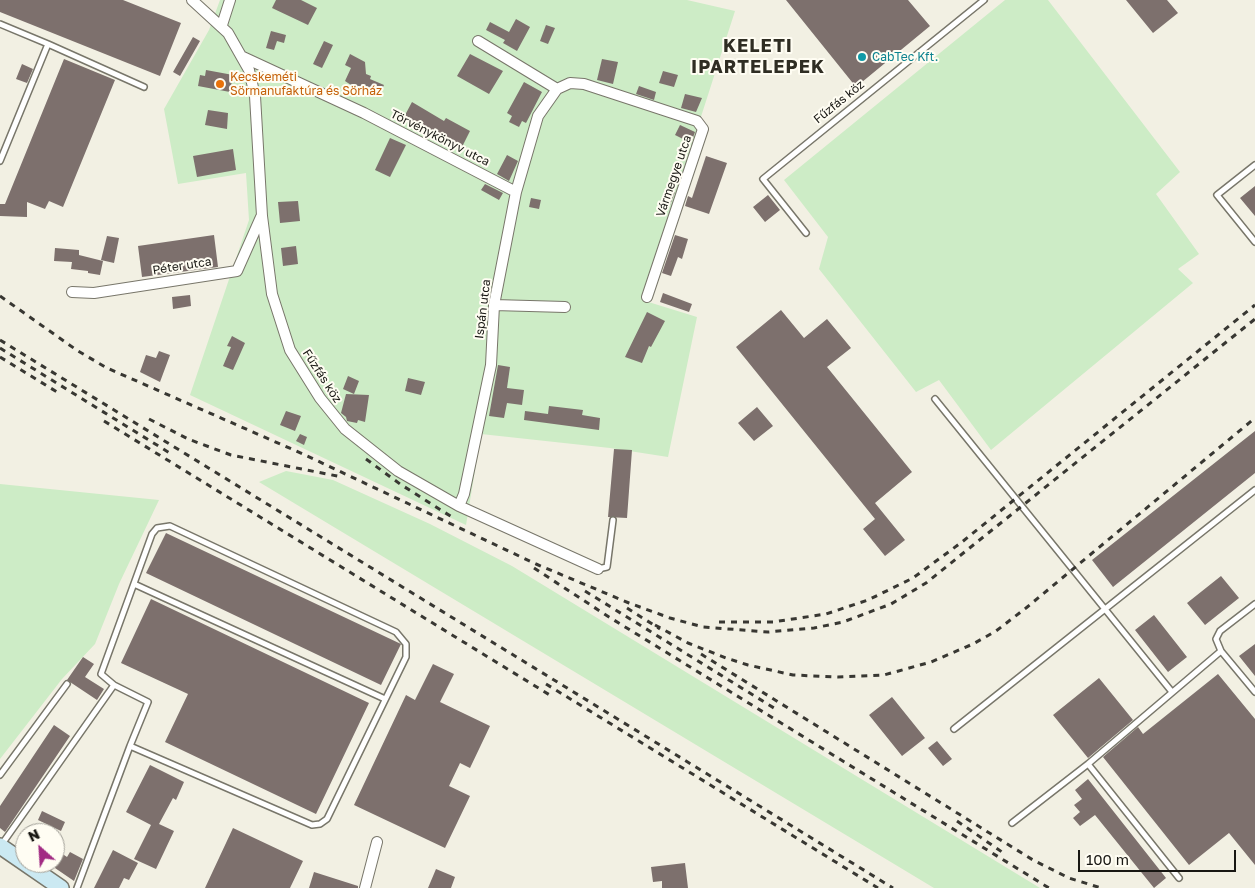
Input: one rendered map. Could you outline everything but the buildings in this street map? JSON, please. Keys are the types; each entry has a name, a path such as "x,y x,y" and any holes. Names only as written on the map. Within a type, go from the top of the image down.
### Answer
{"street":[{"name":"Fűzfás köz","path":"192,0 222,25 243,57 255,96 262,216 268,272 279,317 290,350 310,384 333,415 363,444 398,471 459,506 598,569"},
{"path":"222,25 230,0"},
{"path":"478,41 557,89"},
{"name":"Törvénykönyv utca","path":"243,57 364,113 516,192"},
{"name":"Vármegye utca","path":"557,89 570,83 584,84 697,121 703,129 646,297"},
{"name":"Ispán utca","path":"459,506 464,494 491,365 494,305 516,192 538,116 557,89"},
{"name":"Péter utca","path":"72,292 94,293 237,271 262,216"},
{"path":"494,305 565,307"},
{"path":"365,888 377,842"},
{"path":"0,846 60,888"}],"lane":[{"name":"Fűzfás köz","path":"806,233 763,179 984,0"},
{"path":"0,24 144,87"},
{"path":"0,160 48,44"},
{"path":"1255,165 1217,195 1255,242"},
{"path":"935,399 1172,692"},
{"path":"954,729 1255,490"},
{"path":"598,569 607,567 613,520"},
{"path":"76,888 130,746 148,702 114,685 101,674 152,534 163,525 170,526 401,636 407,647 406,657 327,819 316,825 130,746"},
{"path":"134,584 385,700"},
{"path":"1255,604 1217,635 1217,642 1221,651 1255,692"},
{"path":"1012,823 1088,764 1221,651"},
{"path":"0,776 67,684"},
{"path":"0,846 114,685"},
{"path":"1088,764 1179,878"}],"green space":[{"path":"220,0 687,0 735,11 642,300 697,317 668,457 610,448 481,434 466,525 190,395 249,220 246,173 178,184 164,109 209,30"},
{"path":"1005,0 1048,0 1180,172 1156,194 1199,254 1178,269 1193,283 991,450 939,380 916,392 819,269 828,237 784,180"},
{"path":"286,471 333,480 430,524 512,566 1040,888 934,888 259,482"},
{"path":"0,484 159,500 119,584 95,644 62,679 0,759"}],"railway":[{"path":"0,296 78,351 107,368 303,454 536,564 670,618 703,627 768,632 814,628 843,622 891,604 926,583 1255,319"},
{"path":"719,622 773,622 826,614 868,600 913,578 962,542 1255,305"},
{"path":"0,340 893,888"},
{"path":"0,348 173,455"},
{"path":"0,357 57,392"},
{"path":"655,625 688,643 726,658 793,675 838,677 884,675 931,662 973,644 996,631 1255,418"},
{"path":"149,419 188,439 231,455 342,477"},
{"path":"104,421 553,697"},
{"path":"366,459 400,484 455,519"},
{"path":"534,568 609,617 1049,888"},
{"path":"585,591 774,708"},
{"path":"627,608 660,629"},
{"path":"701,654 1033,860 1069,878 1101,888"},
{"path":"546,684 878,888"},
{"path":"957,821 1002,852"}],"place":[{"name":"CabTec Kft.","path":"862,57"},
{"name":"Kecskeméti Sörmanufaktúra és Sörház","path":"220,84"}],"district":[{"name":"KELETI IPARTELEPEK","path":"758,56"}]}
